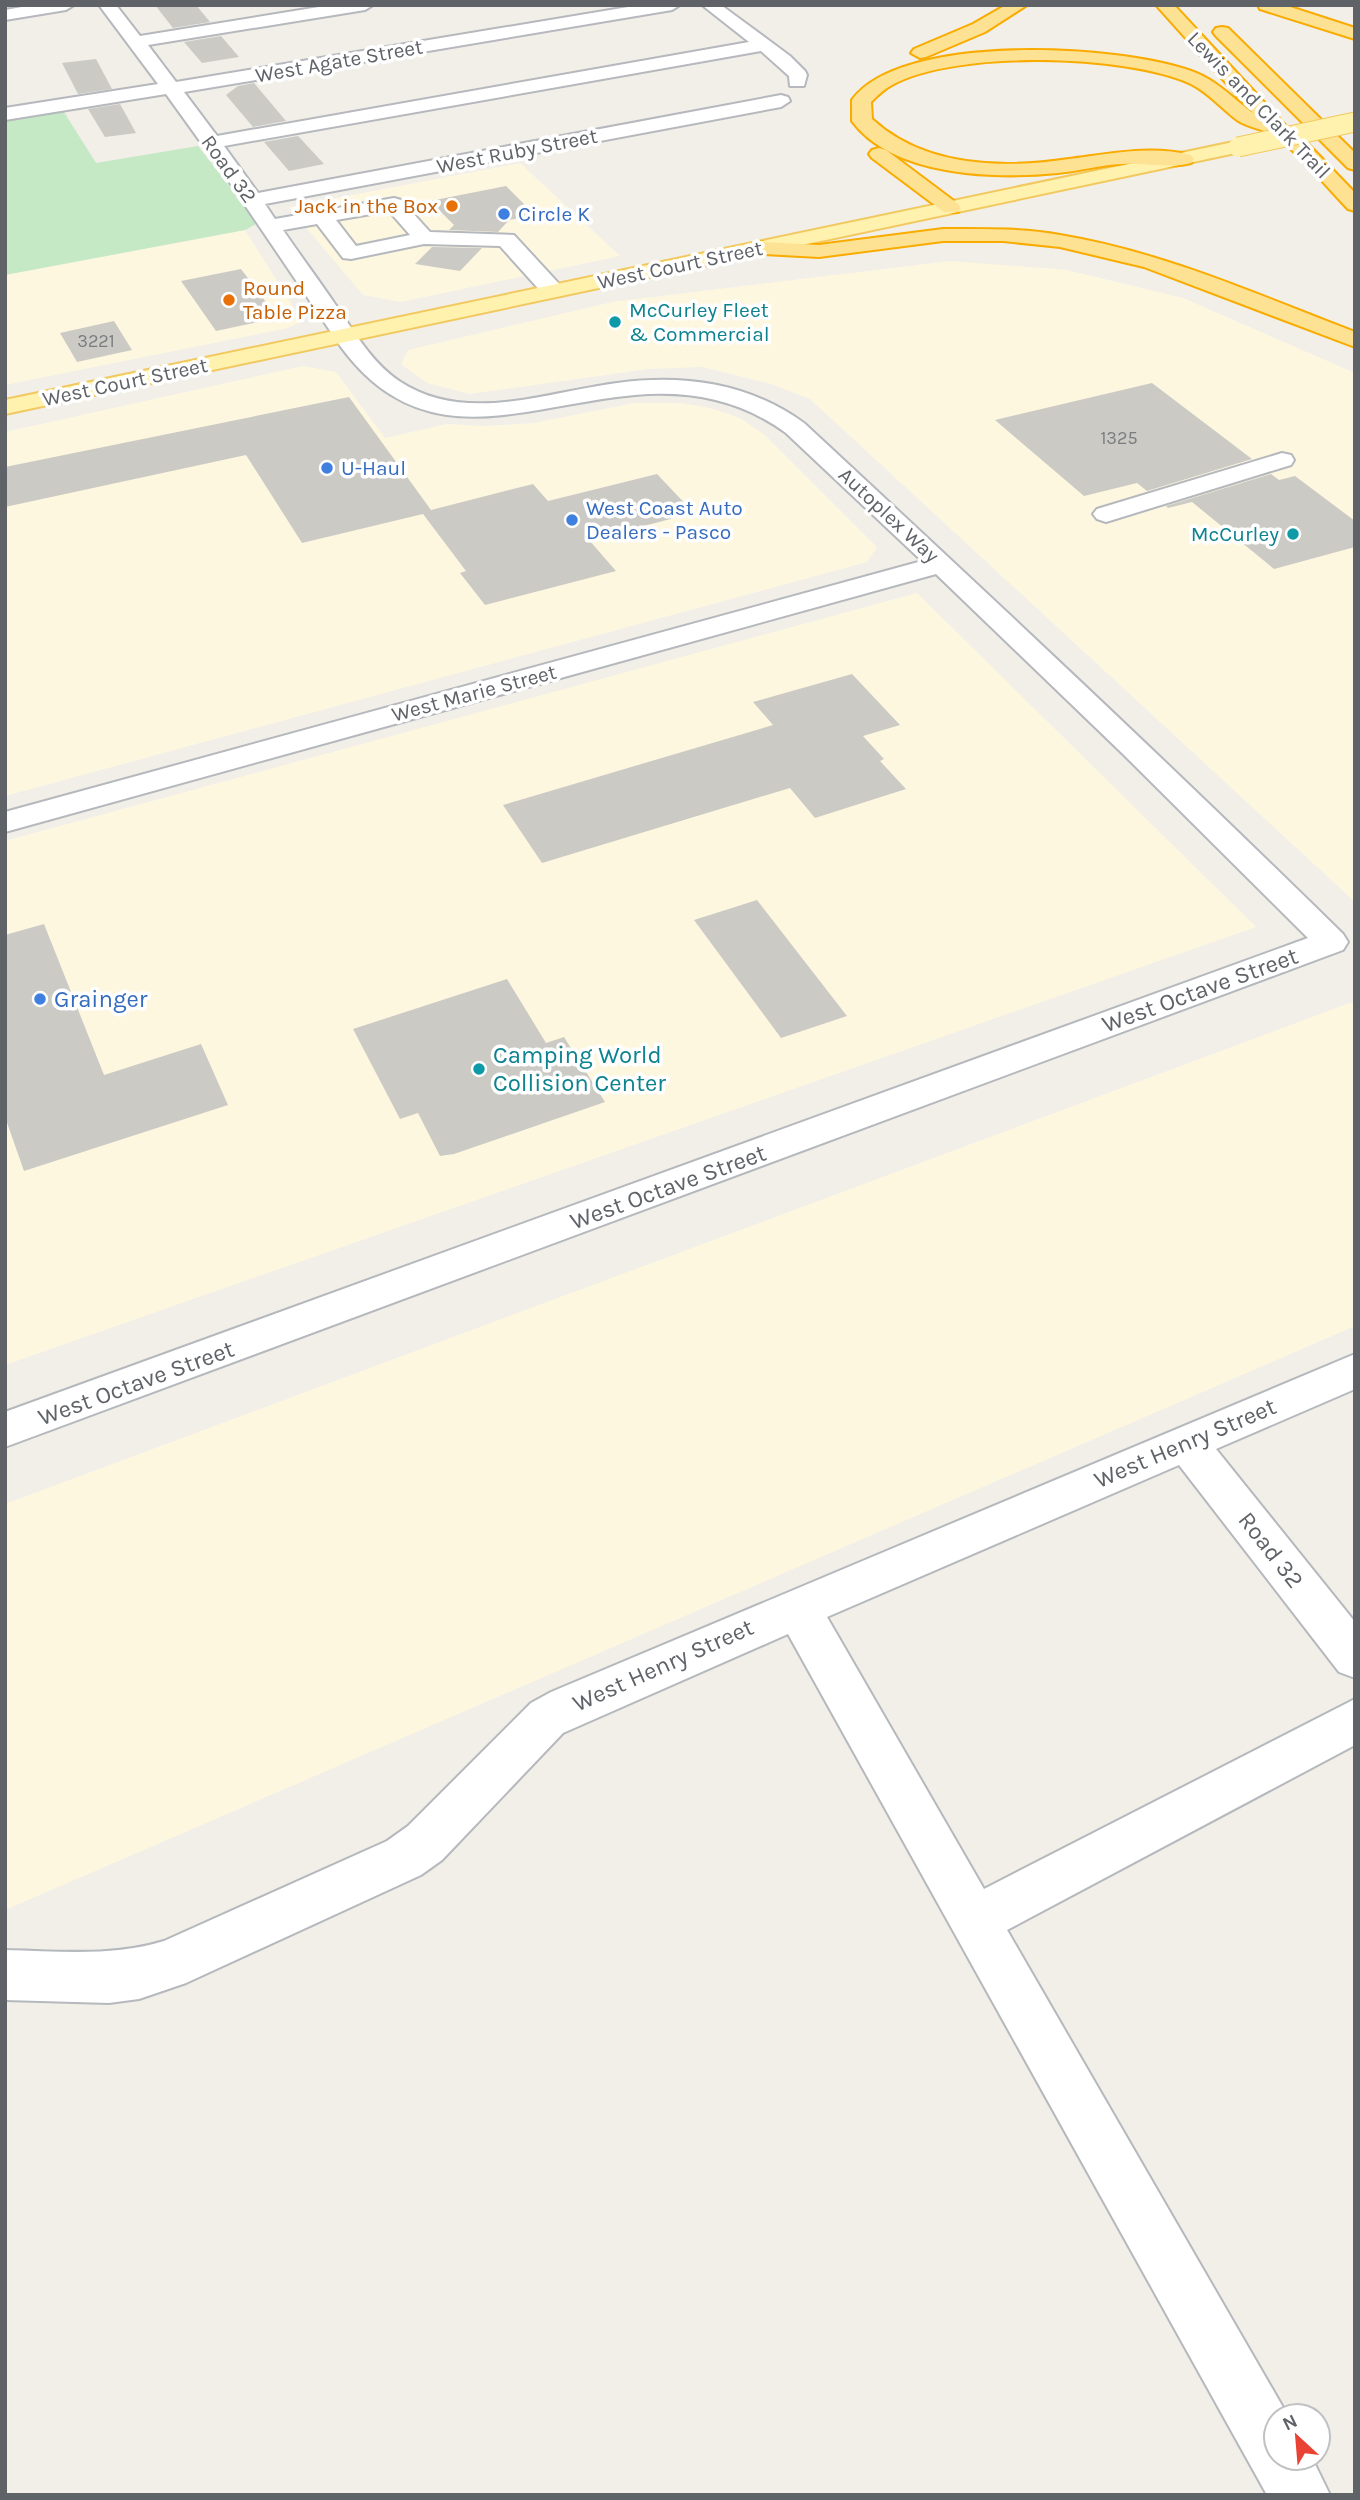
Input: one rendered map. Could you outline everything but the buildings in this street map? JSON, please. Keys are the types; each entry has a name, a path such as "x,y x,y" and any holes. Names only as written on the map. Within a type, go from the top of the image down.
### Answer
{"highway":[{"path":"841,97 858,81 979,28 1019,5"},
{"name":"Lewis and Clark Trail","path":"1164,5 1280,131 1299,146 1355,205"},
{"path":"1266,5 1355,34"},
{"name":"Lewis and Clark Trail","path":"1204,15 1355,164"},
{"path":"1184,159 1128,157 1056,167 977,168 925,158 881,139 862,121 861,100 879,83 929,65 988,59 1085,56 1127,60 1182,74 1211,88 1248,118 1280,131"},
{"path":"842,124 951,208"},
{"path":"764,248 819,251 943,235 1003,235 1060,241 1151,262 1355,340"}],"main road":[{"name":"West Court Street","path":"5,407 1355,122"}],"street":[{"path":"5,15 66,5"},
{"name":"Road 32","path":"107,5 253,201 345,337"},
{"path":"136,42 365,5"},
{"name":"West Agate Street","path":"5,114 673,5"},
{"path":"709,5 793,68 798,75 797,82"},
{"path":"210,143 765,45"},
{"name":"West Ruby Street","path":"253,201 781,101"},
{"path":"269,226 394,204 424,238"},
{"path":"322,217 352,253 424,238 506,240 554,291"},
{"name":"Autoplex Way","path":"345,337 375,373 399,391 431,403 456,408 511,410 614,390 660,386 721,393 750,401 787,420 1212,821 1331,942"},
{"path":"1105,514 1282,460"},
{"name":"West Marie Street","path":"5,822 942,564"},
{"name":"West Octave Street","path":"5,1430 1331,942"},
{"name":"West Henry Street","path":"5,1975 108,1978 139,1974 168,1965 404,1858 425,1843 547,1718 567,1707 1355,1371"},
{"name":"Road 32","path":"1186,1443 1355,1657"},
{"path":"797,1607 1262,2428"},
{"path":"975,1920 1355,1721"},
{"path":"1287,2472 1300,2495"}],"shaded area":[{"path":"520,163 620,256 401,302 363,295 289,207"},
{"path":"245,230 302,321 288,328 5,385 5,275"},
{"path":"950,261 1067,270 1183,298 1355,373 1355,902 810,399 771,384 702,367 648,369 470,394 427,383 401,364 408,350 612,302"},
{"path":"303,366 336,372 385,438 447,424 483,426 534,423 634,403 680,403 710,408 740,418 766,436 877,547 867,562 5,796 5,432"},
{"path":"917,593 1256,927 5,1365 5,841"},
{"path":"1355,1001 1355,1326 5,1910 5,1504"}],"green space":[{"path":"62,109 96,163 198,146 258,223 245,230 5,275 5,118"}],"place":[{"name":"Jack in the Box","path":"452,206"},
{"name":"Circle K","path":"504,214"},
{"name":"Round Table Pizza","path":"229,300"},
{"name":"McCurley Fleet & Commercial","path":"615,322"},
{"name":"U-Haul","path":"327,468"},
{"name":"West Coast Auto Dealers - Pasco","path":"572,520"},
{"name":"McCurley","path":"1293,534"},
{"name":"Grainger","path":"40,999"},
{"name":"Camping World Collision Center","path":"479,1069"}]}
